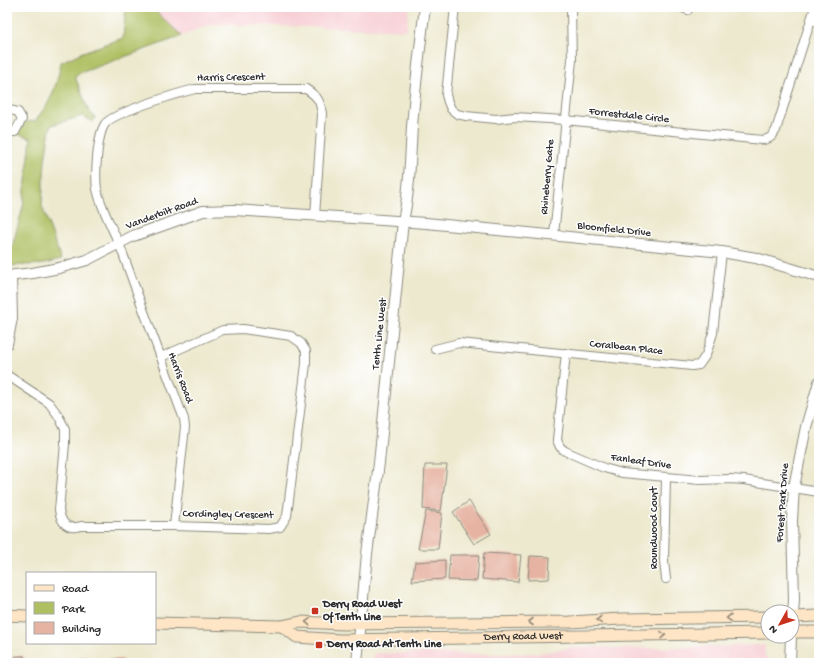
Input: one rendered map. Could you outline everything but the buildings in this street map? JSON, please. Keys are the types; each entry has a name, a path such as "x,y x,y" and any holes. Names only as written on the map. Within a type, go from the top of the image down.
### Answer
{"main road":[{"path":"7,615 26,616"},
{"path":"800,619 819,616"},
{"name":"Derry Road West","path":"156,623 282,626 300,622 360,624 570,622 621,619 760,617"},
{"name":"Derry Road West","path":"282,626 297,637 340,640 760,633"},
{"path":"800,632 819,632"}],"street":[{"name":"Tenth Line West","path":"357,663 367,554 380,456 403,222 407,205 412,127 425,7"},
{"name":"Forrestdale Circle","path":"455,7 446,95 451,108 457,114 496,119 515,117 565,120 762,140 769,140 776,130 815,21 815,7"},
{"name":"Rhineberry Gate","path":"554,236 572,60 571,10 573,7"},
{"name":"Harris Crescent","path":"119,243 100,200 96,178 100,135 105,124 116,116 194,89 306,89 314,94 320,101 322,114 315,216"},
{"path":"7,109 18,112 22,119 15,132 7,132"},
{"name":"Vanderbilt Road","path":"9,276 59,268 87,260 133,236 203,211 234,210 403,222"},
{"name":"Bloomfield Drive","path":"403,222 722,252 756,258 819,277"},
{"name":"Harris Road","path":"119,243 160,357 184,418 186,427 174,526"},
{"name":"Coralbean Place","path":"435,349 458,343 692,366 699,365 706,355 713,333 722,252"},
{"path":"7,344 12,318 9,276"},
{"name":"Cordingley Crescent","path":"7,375 49,403 58,415 65,429 59,510 60,519 64,524 74,528 81,526 174,526 269,529 280,527 287,516 306,364 306,351 301,343 291,336 243,329 223,330 160,357"},
{"name":"Fanleaf Drive","path":"566,353 557,440 560,447 565,451 604,468 622,473 700,480 744,480 819,492"},
{"name":"Forest Park Drive","path":"794,604 792,520 794,487 806,427 819,382"},
{"name":"Roundwood Court","path":"666,478 664,561 666,579"},
{"path":"790,663 791,644"}],"shaded area":[{"path":"151,7 409,7 407,30 210,24 182,36"},
{"path":"765,645 765,656 771,663 370,663 375,653 502,654 538,653 570,648 608,647 615,649"}],"green space":[{"path":"126,7 151,7 182,36 80,73 75,77 89,111 95,117 93,122 82,116 52,125 45,160 42,206 61,260 44,264 7,266 23,207 31,138 15,133 21,122 36,121 47,105 54,89 61,62 83,52 123,38"}],"place":[{"name":"Derry Road West Of Tenth Line","path":"315,611"},
{"name":"Derry Road At Tenth Line","path":"319,645"}]}
